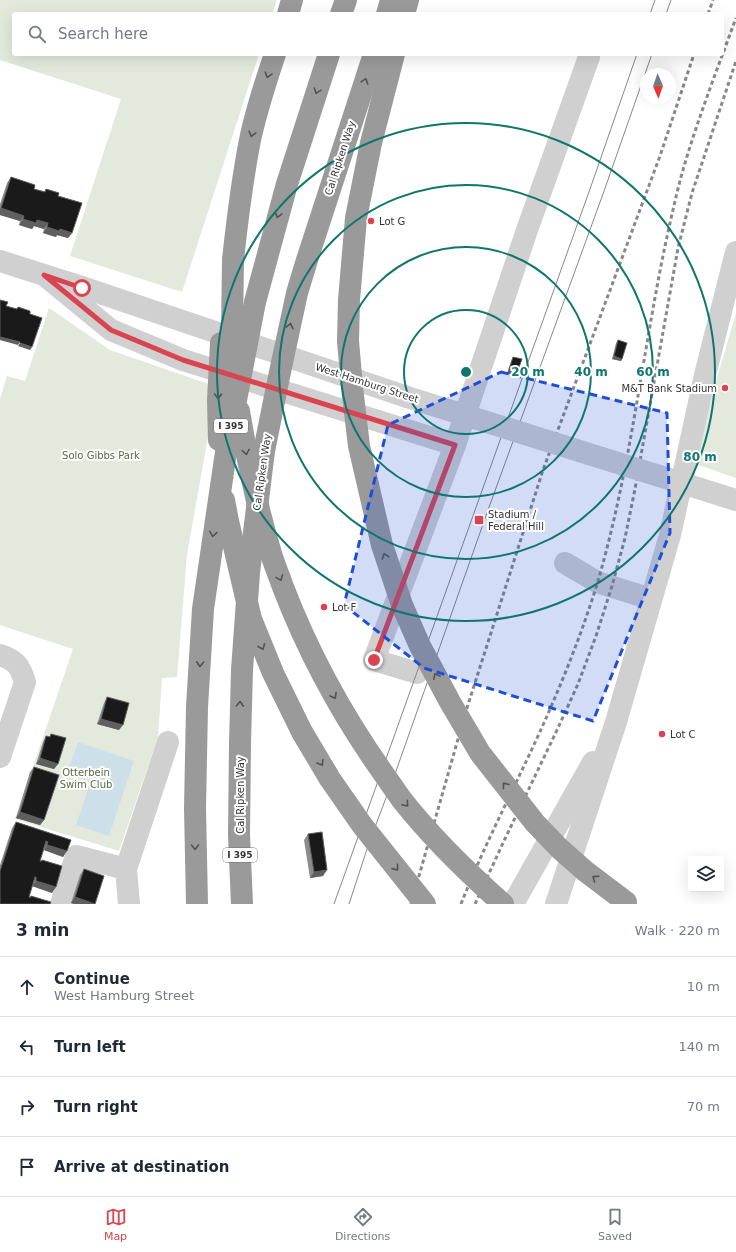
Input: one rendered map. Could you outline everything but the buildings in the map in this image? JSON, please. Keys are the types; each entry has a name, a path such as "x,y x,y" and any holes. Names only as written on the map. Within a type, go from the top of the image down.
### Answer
{"highway":[{"path":"289,12 292,0"},
{"path":"343,12 346,0"},
{"path":"388,12 391,0"},
{"path":"405,12 408,0"},
{"path":"274,56 261,96 250,144 239,203 233,260 222,335 218,400 219,448 222,484 228,521 251,619 273,673 302,732 330,779 362,825 425,904"},
{"name":"I 395","path":"197,904 195,808 197,707 203,609 226,452 255,302 287,184 328,56"},
{"name":"Cal Ripken Way","path":"242,904 240,805 240,722 242,670 249,573 264,451 280,372 306,260 373,56"},
{"path":"393,56 371,143 356,218 349,300 349,348 359,446 382,545 402,606 420,646 450,702 480,753 536,823 559,848 585,871 628,903"},
{"path":"233,260 232,332 238,408 251,482 270,551 292,609 315,662 342,710 402,800 437,840 475,879 503,904"}],"street":[{"path":"417,673 374,660 455,445 527,230 589,57"},
{"path":"556,904 616,722 670,535 705,375 736,252"},
{"name":"West Hamburg Street","path":"0,261 407,397 736,500"},
{"path":"44,275 111,330 183,360 455,445"},
{"path":"565,563 597,582 651,599"},
{"path":"0,654 9,657 18,664 25,682 0,757"},
{"path":"513,904 616,722"},
{"path":"129,904 126,869 168,742"},
{"path":"61,904 76,856 126,869"}],"highlighted area":[{"path":"501,372 667,413 670,533 593,721 424,668 344,605 388,425"}],"green space":[{"path":"0,0 277,0 273,12 12,12 12,56 258,56 182,292 70,256 121,99 0,60"},
{"name":"Solo Gibbs Park","path":"49,308 110,350 217,387 187,554 177,677 162,678 158,737 119,851 15,819 73,649 0,625 0,399 7,376 25,381"},
{"name":"M&T Bank Stadium","path":"736,313 736,478 692,463"}],"water":[{"path":"78,742 134,761 109,836 76,825 93,775 69,767"}],"tram line":[{"path":"651,12 655,0"},
{"path":"667,12 671,0"},
{"path":"334,904 636,56"},
{"path":"349,904 369,843 651,56"}],"railway":[{"path":"709,12 713,0"},
{"path":"724,51 736,18"},
{"path":"411,904 466,711 543,470 660,156 693,56"},
{"path":"461,904 480,859 558,690 580,636 598,581 619,498 665,246 681,177 700,117 722,56"},
{"path":"475,904 578,684 596,636 612,586 625,538 635,489 678,248 692,193 736,61"}],"place":[{"name":"Lot G","path":"371,221"},
{"name":"M&T Bank Stadium","path":"725,388"},
{"name":"Stadium / Federal Hill","path":"479,520"},
{"name":"Lot F","path":"324,607"},
{"name":"Lot C","path":"662,734"}],"route":[{"path":"82,288 44,275 111,330 183,360 455,445 374,660"}],"park label":[{"name":"Otterbein Swim Club","path":"86,778"}]}
